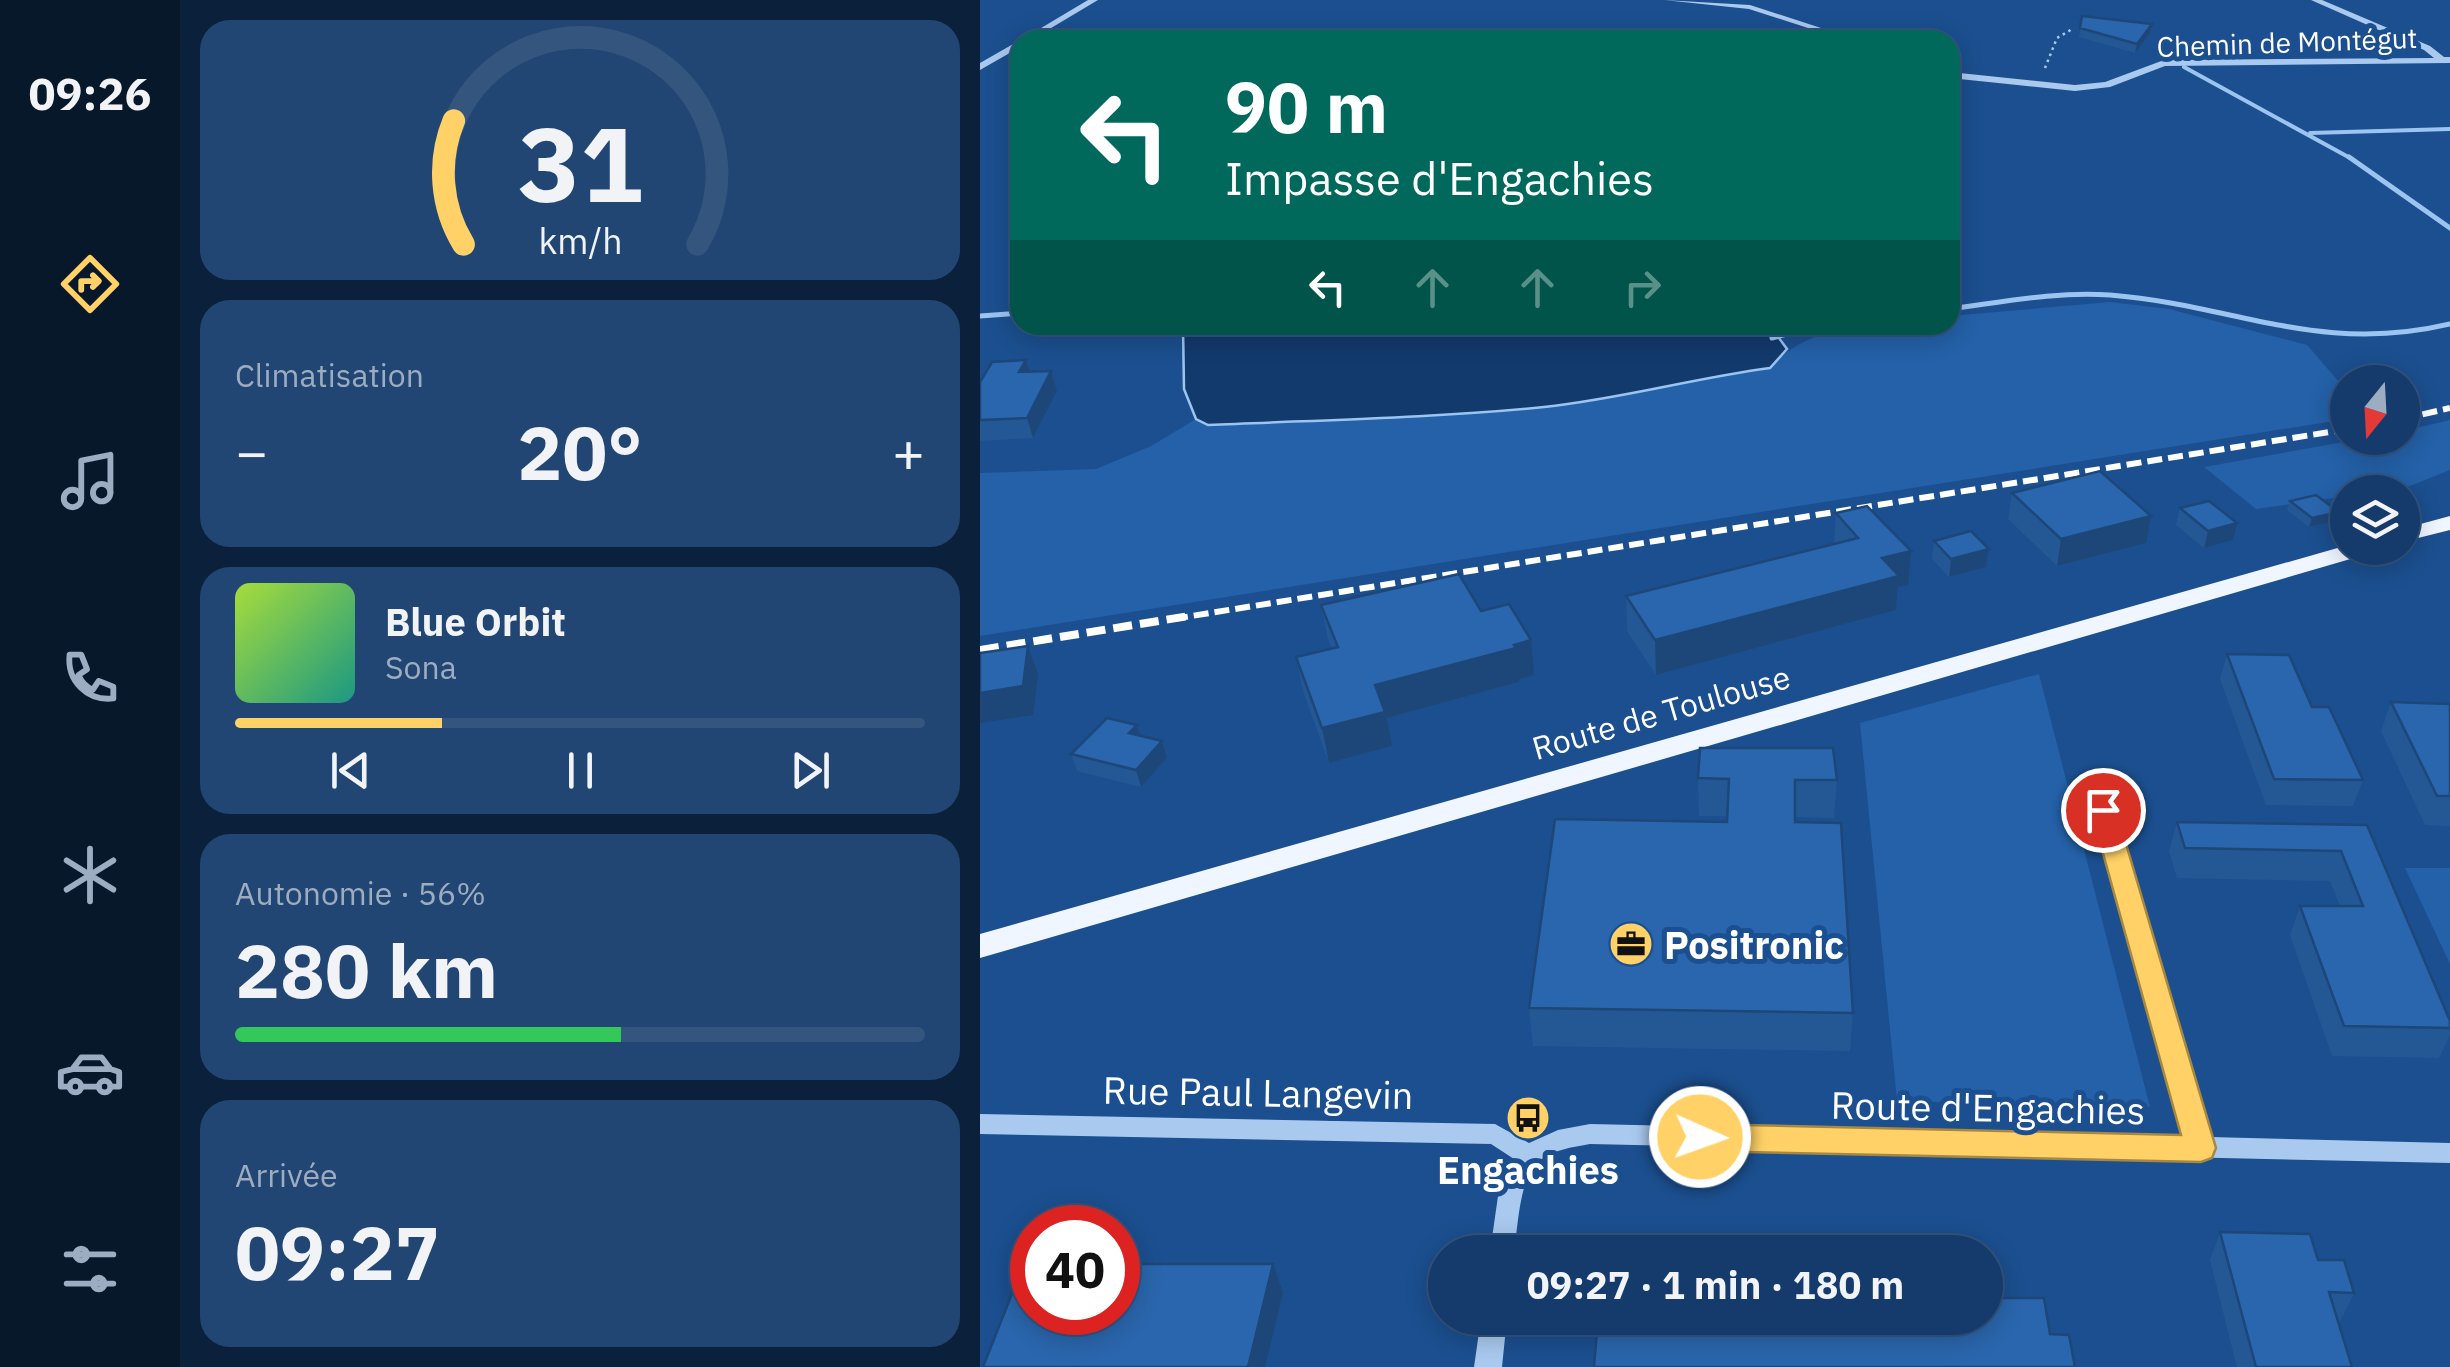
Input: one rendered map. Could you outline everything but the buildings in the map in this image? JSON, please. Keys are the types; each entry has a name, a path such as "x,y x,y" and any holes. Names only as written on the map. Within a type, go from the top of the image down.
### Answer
{"main road":[{"path":"2420,531 2450,523"},
{"name":"Route de Toulouse","path":"980,946 2330,557"}],"street":[{"path":"1041,30 1094,0"},
{"path":"1668,0 1750,6 1823,30"},
{"path":"2315,0 2445,59"},
{"path":"980,66 1010,48"},
{"name":"Chemin de Montégut","path":"1960,76 2037,86 2094,87 2164,62 2445,59"},
{"path":"2103,810 2201,1148"},
{"name":"Rue Paul Langevin","path":"980,1124 1496,1134 1528,1156"},
{"name":"Route d'Engachies","path":"1528,1156 1558,1140 1590,1134 2450,1153"},
{"path":"1504,1235 1511,1189 1528,1156"},
{"path":"1488,1367 1492,1335"}],"path":[{"path":"2037,86 2057,38 2074,28"}],"shaded area":[{"path":"2110,302 2169,309 2307,345 2330,371 2330,422 980,636 980,473 1096,469 1151,446 1196,419 1208,425 1544,407 1770,368 1788,352 1822,335 1960,335 1960,315"},
{"path":"1183,335 1766,335 1779,338 1787,349 1770,368 1573,403 1460,414 1208,425 1196,419 1184,389"},
{"path":"2450,420 2450,470 2420,482 2420,475 2330,475 2330,498 2256,509 2204,467 2330,444 2330,455 2420,455 2420,427"},
{"path":"2039,674 2150,1107 1897,1101 1860,723"},
{"path":"2405,868 2450,868 2450,964"}],"waterway":[{"path":"2184,67 2351,159"},
{"path":"2310,133 2450,129"},
{"path":"2351,159 2450,228"},
{"path":"1960,308 2090,294 2155,300 2318,331 2403,332 2450,324"},
{"path":"980,316 1010,314"},
{"path":"1772,338 1783,335"}],"railway":[{"path":"2420,415 2450,408"},
{"path":"1173,619 2330,432"},
{"path":"980,650 1189,616"}],"place":[{"name":"Positronic","path":"1631,944"},
{"name":"Engachies","path":"1528,1118"}],"route":[{"path":"1700,1137 2201,1148 2103,810"}]}
